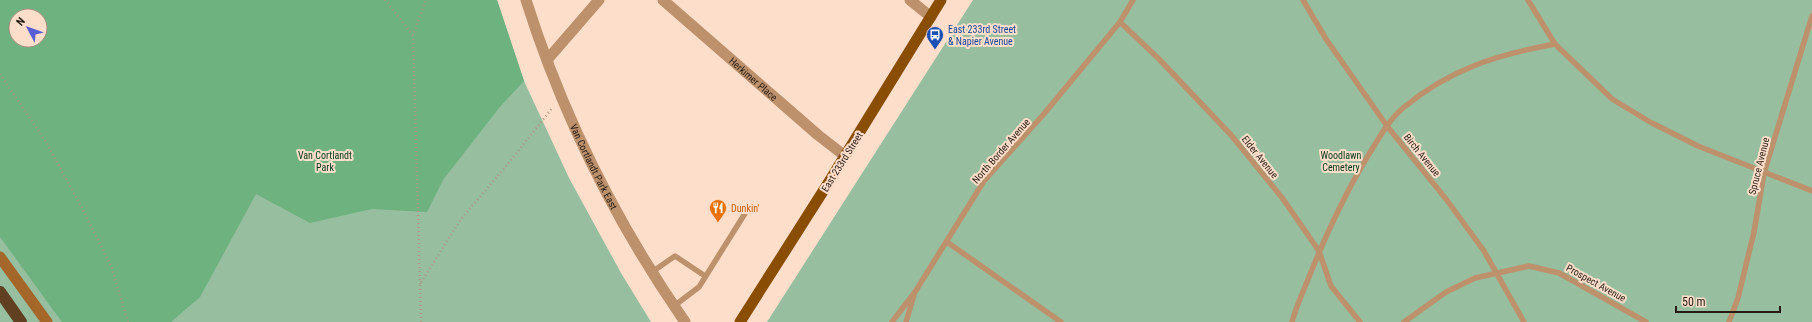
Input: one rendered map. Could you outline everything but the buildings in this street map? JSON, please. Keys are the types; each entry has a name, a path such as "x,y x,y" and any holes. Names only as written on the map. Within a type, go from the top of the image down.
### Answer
{"highway":[{"path":"0,292 21,322"}],"main road":[{"name":"East 233rd Street","path":"740,322 942,0"},
{"path":"0,257 47,322"}],"street":[{"name":"Van Cortlandt Park East","path":"526,0 562,97 598,174 651,272 685,322"},
{"path":"547,60 599,0"},
{"name":"Herkimer Place","path":"663,0 818,135 845,156"},
{"path":"910,0 931,17"}],"lane":[{"name":"North Border Avenue","path":"892,322 915,292 984,181 1043,115 1120,22 1133,0"},
{"name":"Birch Avenue","path":"1303,0 1326,39 1387,126 1446,199 1484,251 1524,322"},
{"path":"1528,0 1555,44 1612,99 1650,122 1698,146 1812,191"},
{"name":"Spruce Avenue","path":"1729,322 1738,298 1754,232 1764,172 1812,16"},
{"name":"Elder Avenue","path":"1120,22 1159,59 1231,135 1283,199 1319,251 1331,286 1360,322"},
{"path":"1292,322 1319,251 1337,212 1366,158 1387,126 1402,109 1439,82 1479,63 1517,51 1555,44"},
{"path":"674,306 699,287 749,207"},
{"path":"947,242 1061,322"},
{"path":"651,272 675,256 705,276"},
{"name":"Prospect Avenue","path":"1404,322 1446,292 1475,278 1529,266 1559,273 1646,322"},
{"path":"906,322 915,292"}],"path":[{"path":"385,0 413,35"},
{"path":"421,322 413,35 426,0"},
{"path":"0,74 46,142 80,204 112,268 128,322"},
{"path":"420,284 461,218 507,165 562,97"}],"green space":[{"name":"Van Cortlandt Park","path":"0,0 497,0 524,81 569,178 621,273 651,322 0,322"},
{"name":"Van Cortlandt Park","path":"0,0 497,0 524,81 499,108 443,180 427,212 372,209 310,223 256,194 200,297 171,322 62,322 0,237"},
{"name":"Woodlawn Cemetery","path":"973,0 1812,0 1812,322 767,322"}],"place":[{"name":"East 233rd Street & Napier Avenue","path":"935,50"},
{"name":"Dunkin'","path":"718,223"}]}
